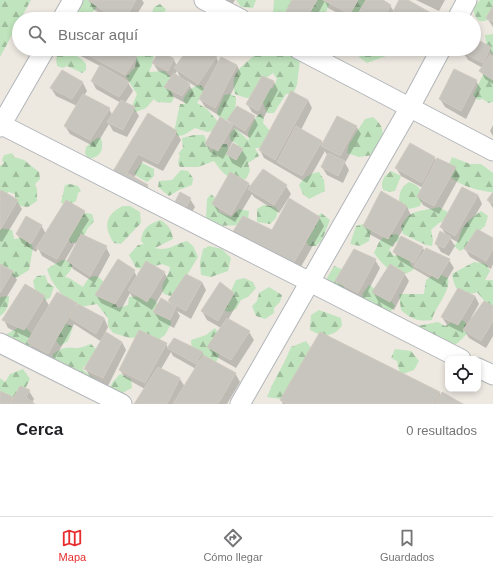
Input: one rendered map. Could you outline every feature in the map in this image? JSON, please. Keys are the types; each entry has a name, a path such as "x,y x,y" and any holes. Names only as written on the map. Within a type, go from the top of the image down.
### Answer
{"street":[{"path":"66,12 73,0"},
{"path":"204,0 227,12"},
{"path":"461,12 467,0"},
{"path":"41,56 0,125 311,281 455,356"},
{"path":"312,56 493,151"},
{"path":"240,404 410,107 437,56"},
{"path":"0,343 122,404"},
{"path":"481,369 493,375"}],"green space":[{"path":"0,0 31,0 24,12 12,12 12,35 0,57"},
{"path":"78,0 103,0 93,12 77,12"},
{"path":"236,0 256,0 253,8 241,7"},
{"path":"274,0 296,0 289,12 273,12"},
{"path":"312,0 331,0 326,12 306,12"},
{"path":"355,0 369,0 363,12 350,12 349,10"},
{"path":"480,0 493,0 493,18 481,21 481,12 474,12 473,8"},
{"path":"160,4 166,9 164,12 152,12 154,7"},
{"path":"493,34 493,55 487,49 485,35"},
{"path":"57,56 77,56 86,64 86,70 82,73 67,66 63,68 57,66"},
{"path":"137,56 154,56 149,72 165,71 172,79 169,85 174,98 171,103 157,102 154,99 146,108 136,112 131,108 137,94 126,77 135,67"},
{"path":"254,56 292,56 300,60 297,85 293,94 286,94 274,113 267,113 261,98 268,89 273,88 277,79 273,73 262,81 254,97 246,98 235,94 234,78 240,68"},
{"path":"359,56 386,56 367,63"},
{"path":"493,70 493,102 488,103 483,99 478,100 473,95 485,71"},
{"path":"200,85 205,89 197,103 207,109 218,122 215,131 207,132 195,128 184,135 178,136 174,132 180,104 185,104 183,100 188,92 192,88"},
{"path":"230,94 236,97 235,108 233,115 224,121 217,115 217,112 224,95"},
{"path":"261,113 264,118 263,123 270,131 262,148 255,148 259,156 248,163 250,171 246,179 236,180 227,176 214,161 198,167 180,167 178,163 180,155 178,154 183,148 182,138 194,135 204,135 211,152 215,144 227,144 229,155 240,150 237,144 230,140 230,134 235,128 249,141 248,133 256,117"},
{"path":"373,117 381,126 382,135 379,145 373,155 359,157 347,153 349,144 365,119"},
{"path":"97,138 101,138 102,149 99,155 88,159 85,153 86,147"},
{"path":"12,153 14,157 24,160 39,172 40,179 35,184 37,189 37,201 28,207 21,206 15,201 15,194 9,192 0,197 0,166 4,163 2,160 4,155"},
{"path":"452,157 470,164 481,164 493,173 493,192 468,187 455,181 448,173"},
{"path":"142,163 154,169 154,176 147,182 134,173"},
{"path":"181,170 188,171 193,178 192,185 169,196 158,187 159,181 172,180"},
{"path":"391,171 401,176 395,191 389,192 383,190 382,181"},
{"path":"319,172 324,180 325,191 309,199 303,194 299,185 308,176"},
{"path":"409,182 419,188 422,198 420,206 408,209 399,204 399,200 402,189"},
{"path":"70,184 78,186 81,191 78,193 76,201 69,205 61,203 65,185"},
{"path":"211,194 216,199 219,212 231,217 239,209 249,211 248,220 245,225 213,226 206,219 207,199"},
{"path":"264,205 275,207 278,211 276,218 270,224 257,222 257,209"},
{"path":"123,206 130,206 140,212 141,223 121,244 114,243 110,237 107,227 109,217 117,209"},
{"path":"439,207 449,213 446,220 439,223 431,230 433,240 432,246 426,245 403,234 401,227 404,221 412,214"},
{"path":"481,211 488,216 485,226 477,233 469,246 460,251 454,246 458,241 462,229"},
{"path":"86,213 92,214 94,221 87,229 81,240 71,243 67,238 78,216"},
{"path":"321,213 330,220 322,240 316,246 309,246 304,239 315,219"},
{"path":"160,220 169,228 173,239 155,248 163,249 187,241 193,246 198,257 174,297 164,294 162,290 170,267 162,264 144,269 136,268 129,255 138,245 144,244 141,241 143,233 147,227"},
{"path":"367,223 372,227 369,241 360,246 350,244 356,226"},
{"path":"0,228 12,230 14,239 29,237 33,248 29,270 16,278 0,267"},
{"path":"397,234 402,241 395,242 389,250 394,256 405,254 410,258 410,263 414,269 408,273 403,274 392,271 382,263 374,253 379,242 386,235"},
{"path":"209,246 222,249 231,258 228,271 211,277 201,275 200,262 203,249"},
{"path":"62,260 71,260 72,263 71,269 65,277 83,287 89,279 94,276 99,277 108,288 118,308 128,305 129,297 148,296 155,300 159,307 170,316 171,324 165,335 157,341 139,337 130,338 113,333 108,326 108,318 97,304 79,307 68,300 55,286 47,269"},
{"path":"474,262 486,264 490,271 485,280 493,280 493,308 491,309 477,292 471,294 463,293 459,291 454,284 452,274"},
{"path":"334,266 344,270 345,284 343,291 327,286 327,278"},
{"path":"437,273 448,278 448,283 445,294 432,320 423,321 408,316 401,310 399,294 424,294 426,280"},
{"path":"45,275 48,283 54,287 50,298 45,300 36,293 33,281 37,276"},
{"path":"244,278 253,282 256,288 248,297 241,300 236,309 230,312 222,310 236,280"},
{"path":"369,285 389,298 395,306 388,315 361,301 363,293"},
{"path":"269,287 282,295 280,302 274,308 274,313 265,319 256,316 252,306 257,301 259,293"},
{"path":"9,296 7,308 0,316 0,297"},
{"path":"319,310 341,318 342,326 336,332 324,337 310,330 311,315"},
{"path":"457,319 464,321 470,330 458,343 452,347 440,351 416,347 417,326 438,322 445,326"},
{"path":"63,322 73,327 68,341 60,346 54,338"},
{"path":"23,325 34,336 34,342 24,350 5,335"},
{"path":"215,328 221,341 219,356 214,365 202,363 192,352 191,340 206,335"},
{"path":"306,341 315,354 288,400 267,397 291,347"},
{"path":"91,344 97,350 89,365 84,366 83,370 98,381 100,386 55,361 52,355 62,349 79,348"},
{"path":"395,349 411,351 419,361 414,370 400,375 397,361 391,358"},
{"path":"23,369 30,379 22,395 16,401 0,397 0,378 5,382 10,374"},
{"path":"120,374 131,379 132,388 124,392 123,396 109,390 112,383"}],"building":[{"path":"88,0 136,0 129,12 105,12"},
{"path":"292,0 317,0 310,12 286,12"},
{"path":"323,0 358,0 351,12 346,12"},
{"path":"366,0 383,0 391,5 387,12 359,12"},
{"path":"399,0 408,0 429,12 393,12"},
{"path":"493,6 493,22 486,18"},
{"path":"481,42 491,47 483,63 470,56 481,56"},
{"path":"490,55 493,57 493,80 479,71"},
{"path":"90,56 137,56 125,75"},
{"path":"156,56 169,56 174,59 168,71 152,63"},
{"path":"183,56 217,56 198,84 174,68"},
{"path":"221,57 237,65 215,108 199,99"},
{"path":"100,65 129,82 119,97 91,81"},
{"path":"454,69 477,80 461,111 439,99"},
{"path":"62,70 83,82 72,99 50,88"},
{"path":"174,73 190,84 182,96 164,87"},
{"path":"262,76 274,81 258,111 246,104"},
{"path":"291,91 308,100 275,160 259,150"},
{"path":"83,94 110,108 90,140 64,126"},
{"path":"121,100 135,107 123,130 107,122"},
{"path":"237,106 255,116 245,131 227,120"},
{"path":"148,113 177,131 158,164 138,154 127,173 148,185 143,191 112,173"},
{"path":"337,116 357,126 340,156 321,146"},
{"path":"220,117 233,125 218,151 205,144"},
{"path":"296,126 322,141 302,176 277,162"},
{"path":"233,143 243,149 236,160 226,154"},
{"path":"410,143 435,157 422,183 395,168"},
{"path":"328,153 345,161 338,176 321,167"},
{"path":"437,158 456,167 434,206 417,197"},
{"path":"263,169 287,185 274,205 248,189"},
{"path":"230,172 249,183 231,215 212,204"},
{"path":"462,187 478,195 455,236 440,227"},
{"path":"1,190 18,200 0,230 0,192"},
{"path":"381,191 407,206 388,239 363,226"},
{"path":"180,192 191,198 183,212 173,206"},
{"path":"493,192 493,204 487,200"},
{"path":"289,198 320,217 293,264 232,233 243,216 272,230"},
{"path":"66,200 85,211 57,259 36,248"},
{"path":"26,216 42,225 31,244 16,234"},
{"path":"477,229 493,238 493,249 486,261 464,249"},
{"path":"440,231 451,237 444,248 435,244"},
{"path":"81,234 107,246 90,276 67,261"},
{"path":"401,236 423,247 414,263 393,252"},
{"path":"426,248 450,259 438,279 414,266"},
{"path":"354,249 376,259 358,293 335,281"},
{"path":"118,259 135,270 115,304 95,295"},
{"path":"146,261 165,272 147,302 128,290"},
{"path":"0,264 13,271 0,293"},
{"path":"390,264 405,273 390,302 372,292"},
{"path":"186,274 202,282 186,311 168,301"},
{"path":"220,282 234,293 218,321 201,311"},
{"path":"25,284 45,296 24,330 2,320"},
{"path":"458,288 475,296 458,325 441,317"},
{"path":"57,292 77,303 48,354 27,342"},
{"path":"161,298 176,307 170,320 153,312"},
{"path":"484,301 493,306 493,321 481,341 463,330"},
{"path":"78,304 104,318 96,334 70,318"},
{"path":"227,318 250,331 231,360 207,347"},
{"path":"139,330 167,343 145,383 119,370"},
{"path":"106,332 122,342 103,378 84,369"},
{"path":"320,332 440,392 433,404 287,404 280,400"},
{"path":"174,338 203,352 196,364 167,348"},
{"path":"203,355 236,373 218,404 173,404"},
{"path":"158,367 180,378 167,404 134,404"},
{"path":"20,386 30,390 26,397 35,404 10,404"},
{"path":"0,391 13,397 9,404 0,404"},
{"path":"442,392 463,404 435,404"}]}
